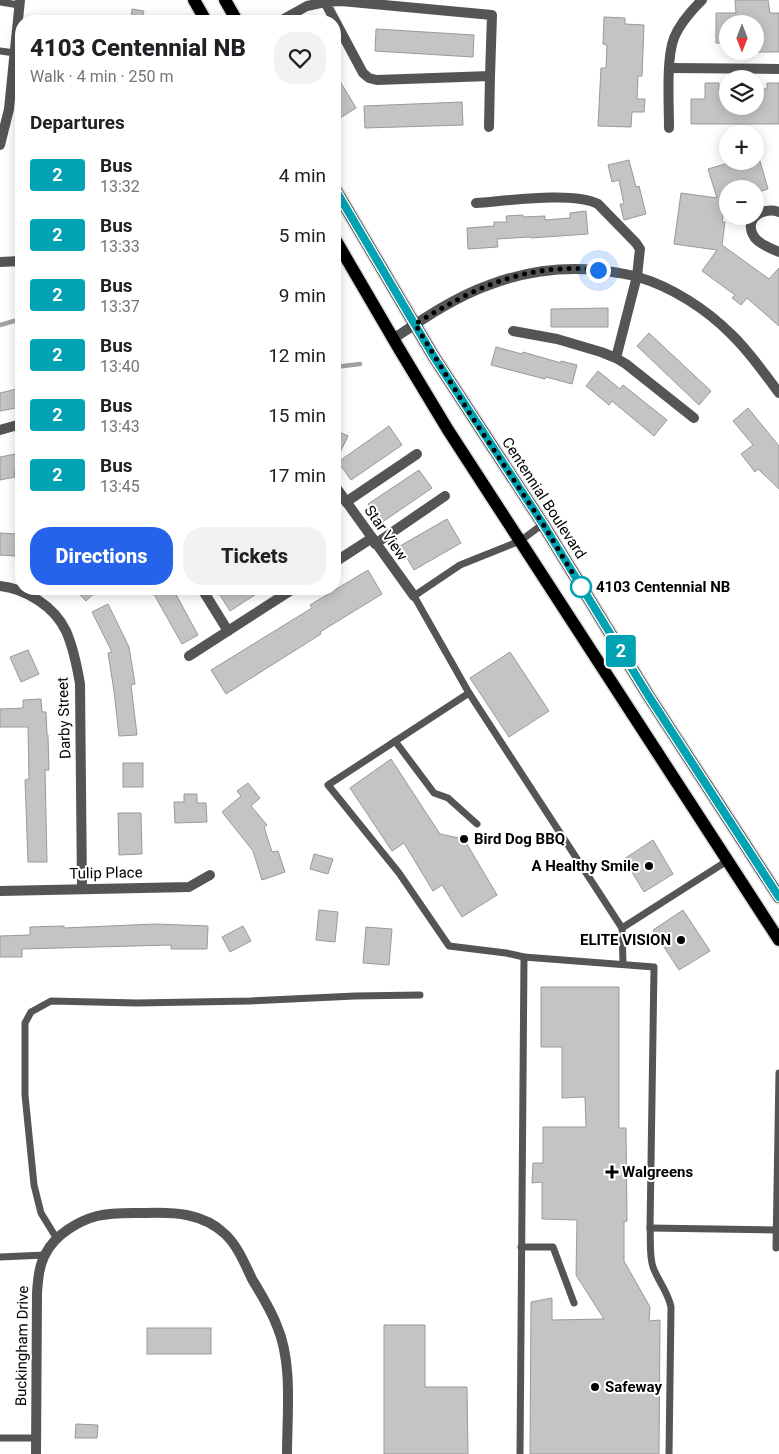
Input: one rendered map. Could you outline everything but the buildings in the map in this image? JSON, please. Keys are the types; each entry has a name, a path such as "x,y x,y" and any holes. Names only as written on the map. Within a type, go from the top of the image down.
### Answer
{"main road":[{"path":"194,0 203,15"},
{"path":"225,0 234,15"},
{"name":"Centennial Boulevard","path":"341,199 434,357 543,524 648,695 779,897"},
{"path":"341,249 448,430 779,940"}],"street":[{"path":"670,128 670,50 678,29 702,0"},
{"path":"291,15 307,6 341,1 492,15 490,127"},
{"path":"18,15 19,2"},
{"path":"325,2 332,15"},
{"path":"341,32 363,73 369,78 376,80 490,76"},
{"path":"0,145 3,121 8,109 15,53"},
{"path":"670,68 779,69"},
{"path":"476,203 549,198 582,198 598,204 636,243 640,249 637,276 616,358"},
{"path":"779,212 762,211 754,217 751,224 752,233 762,245 779,252"},
{"path":"0,262 15,261"},
{"path":"396,343 415,324 461,297 487,285 511,277 536,272 561,268 586,268 637,276 679,295 716,320 732,334 778,389"},
{"path":"513,331 557,339 616,358 694,418"},
{"path":"0,430 15,426"},
{"path":"346,502 418,454"},
{"name":"Star View","path":"341,495 414,596"},
{"path":"341,559 445,496"},
{"name":"Darby Street","path":"0,586 15,589"},
{"name":"Darby Street","path":"30,595 52,612 65,629 76,663 80,684 82,889"},
{"path":"206,595 228,631"},
{"path":"189,656 284,595"},
{"name":"Tulip Place","path":"0,891 189,887 210,875"},
{"name":"Buckingham Drive","path":"36,1454 38,1272 46,1252 61,1235 79,1222 98,1216 116,1213 174,1212 191,1215 208,1222 225,1234 237,1249 277,1326 283,1346 287,1375 287,1454"}],"lane":[{"path":"0,2 19,2"},
{"path":"0,51 15,53"},
{"path":"543,524 520,541 460,565 414,596 470,693 622,928 623,964"},
{"path":"470,693 328,785 398,873 449,946 524,957 654,967 650,1228 651,1260 669,1297 671,1307 669,1454"},
{"path":"395,741 434,793 448,798 478,824"},
{"path":"622,928 727,861"},
{"path":"520,1454 524,957"},
{"path":"57,1239 40,1213 34,1185 25,1095 25,1023 31,1012 51,1001 250,1001 355,996 420,996"},
{"path":"776,1248 779,1073"},
{"path":"650,1228 777,1230"},
{"path":"522,1248 553,1248 574,1303"},
{"path":"0,1257 45,1256"},
{"path":"0,1438 36,1438"}],"waterway":[{"path":"0,325 15,321"},
{"path":"341,366 360,364"}],"bus line":[{"name":"2","path":"341,199 434,357 543,524 648,695 779,897"}],"place":[{"name":"4103 Centennial NB","path":"581,587"},
{"name":"Bird Dog BBQ","path":"464,839"},
{"name":"A Healthy Smile","path":"649,866"},
{"name":"ELITE VISION","path":"681,940"},
{"name":"Walgreens","path":"612,1172"},
{"name":"Safeway","path":"595,1387"}],"route":[{"path":"581,587 543,524 434,357 415,324 461,297 511,277 561,268 598,270"}]}
